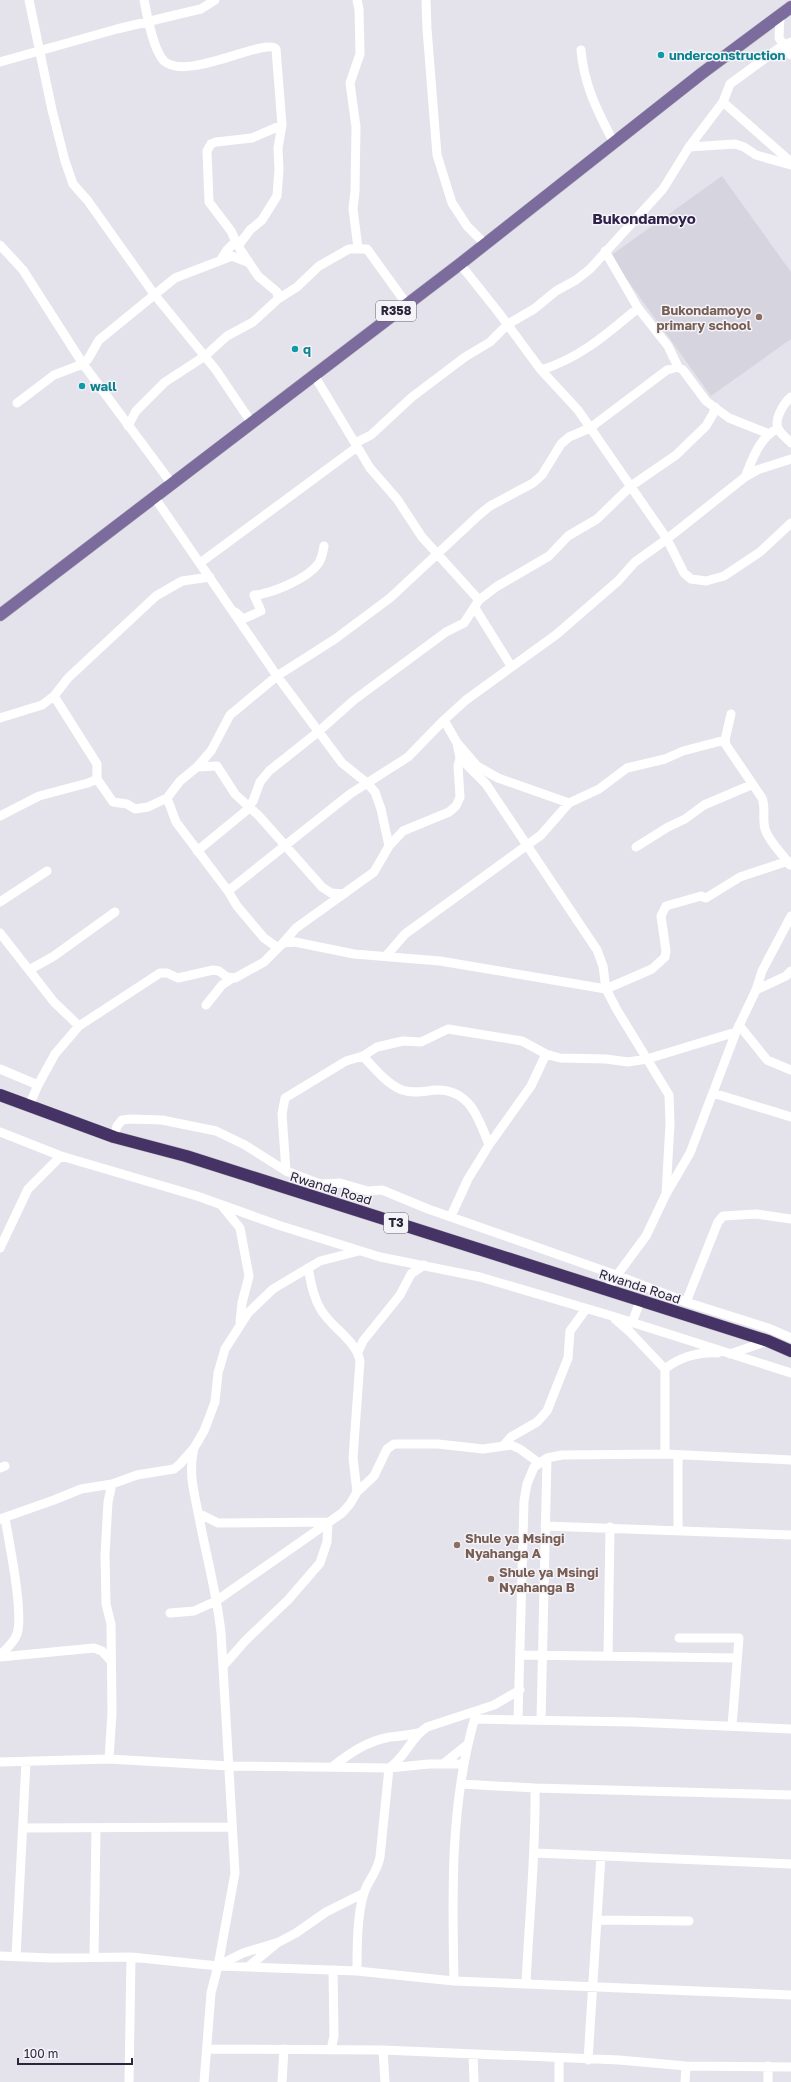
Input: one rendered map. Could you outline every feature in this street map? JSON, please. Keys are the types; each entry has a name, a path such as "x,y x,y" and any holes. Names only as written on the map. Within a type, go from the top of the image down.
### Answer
{"highway":[{"name":"Rwanda Road","path":"0,1095 114,1137 186,1156 768,1341 791,1350"}],"main road":[{"name":"R358","path":"0,615 155,498 406,303 460,264 701,74 791,7"}],"street":[{"path":"29,0 41,52 53,117 73,184 88,201 154,294 205,356 251,422"},
{"path":"144,0 160,55 168,63 175,65 210,62 258,48 274,47 276,49 282,125 278,148 279,170 276,196 262,220 237,243 226,250 222,258"},
{"path":"0,62 41,52 81,38 201,8 215,0"},
{"path":"357,0 359,9 360,54 350,83 356,127 355,191 353,209 358,248"},
{"path":"426,0 437,155 452,203 467,226 485,244"},
{"path":"780,15 779,38 787,44 791,55"},
{"path":"200,563 371,435 412,397 465,357 490,342 508,324 534,309 556,291 581,277 663,189 690,147 723,102 730,84 787,44"},
{"path":"581,50 583,71 587,86 614,143"},
{"path":"723,102 791,163"},
{"path":"277,295 258,276 247,262 237,243 208,199 207,148 216,142 252,138 282,125"},
{"path":"690,147 734,144 744,147 756,155 791,163"},
{"path":"0,245 23,270 83,364 172,484"},
{"path":"128,426 136,411 165,382 205,356 227,336 253,322 277,295 288,292 319,266 349,249 364,248 370,251 406,303"},
{"path":"605,251 638,308 668,346 678,367 687,375 706,401 737,422 767,433"},
{"path":"17,403 54,375 83,364 88,359 99,340 154,294 184,273 222,258 232,256 247,262"},
{"path":"460,264 508,324 541,370 578,410 668,539 684,573 691,579 706,581 724,576 760,552 791,523"},
{"path":"541,370 565,362 583,352 600,341 638,308"},
{"path":"54,696 97,764 97,778 113,802 127,804 135,809 148,808 166,798 180,781 197,767 211,751 230,715 277,676 335,639 390,598 490,506 533,483 542,475 561,444 569,437 590,428 667,370 678,367"},
{"path":"314,375 370,468 388,488 417,531 477,604 511,666"},
{"path":"778,428 782,407 791,397"},
{"path":"197,851 242,815 250,806 260,782 269,771 318,732 354,700 446,632 464,623 477,604 496,587 549,556 568,536 603,514 631,486 688,445 706,426 715,407"},
{"path":"745,476 760,444 767,433 778,428"},
{"path":"778,428 791,442"},
{"path":"228,891 366,783 408,758 444,720 480,689 557,634 618,580 635,562 668,539 745,476 757,470 791,459"},
{"path":"155,498 277,676 318,732 342,763 366,783 378,798 389,846"},
{"path":"230,608 243,619 261,610 254,596 270,593 311,571 319,562 324,546"},
{"path":"0,718 42,705 54,696 68,678 79,670 156,596 182,581 210,577"},
{"path":"166,798 176,822 228,891 237,906 261,934 280,945 295,942 354,954 440,961 606,989 652,969 665,957 666,951 661,916 666,906 701,896 706,898 740,877 789,864 767,834 764,824 763,801 725,740 731,714"},
{"path":"444,720 457,742 478,766 498,778 569,803"},
{"path":"386,956 405,934 545,830 569,803 599,789 627,768 665,759 683,750 725,740"},
{"path":"206,1005 222,985 259,965 296,928 374,872 389,846 408,827 449,812 456,806 460,797 458,766 460,758 457,742"},
{"path":"460,758 486,784 528,844 597,950 603,966 606,989 669,1095 671,1104 666,1194"},
{"path":"197,767 217,766 235,794 250,806 322,887 331,893 344,894"},
{"path":"0,816 39,796 88,783 97,778"},
{"path":"636,847 668,827 685,819 704,805 751,784"},
{"path":"0,902 47,871"},
{"path":"29,970 54,956 115,912"},
{"path":"606,1290 616,1274 646,1236 666,1194 690,1152 738,1029 756,990 767,961 791,916"},
{"path":"0,932 63,1011 79,1026"},
{"path":"30,1106 38,1085 55,1054 79,1026 160,973 167,973 178,978 213,970 219,971 231,979"},
{"path":"756,990 786,976 791,972"},
{"path":"286,1171 282,1114 285,1098 346,1061 363,1056 380,1045 403,1041 421,1042 442,1031 452,1029 472,1034 522,1041 546,1054 569,1059 606,1059 628,1062 647,1059 738,1029"},
{"path":"738,1029 766,1060 791,1070"},
{"path":"451,1216 468,1179 489,1145 531,1086 546,1054"},
{"path":"363,1056 388,1081 402,1090 419,1092 446,1092 468,1102 478,1115 489,1145"},
{"path":"0,1069 38,1085"},
{"path":"713,1094 791,1117"},
{"path":"114,1137 117,1126 122,1120 126,1119 162,1120 216,1131 230,1137 286,1171 320,1184 340,1183 368,1191 382,1190 428,1209 616,1274 686,1302 745,1320 791,1338"},
{"path":"0,1132 61,1156 221,1205 360,1251 380,1257 480,1277 612,1316 791,1373"},
{"path":"0,1248 28,1190 61,1156"},
{"path":"221,1205 240,1228 249,1276 242,1302 240,1322"},
{"path":"686,1302 718,1222 723,1216 756,1214 791,1219"},
{"path":"0,1656 14,1641 17,1635 20,1617 3,1518 81,1489 112,1484 137,1475 174,1469 194,1448 204,1431 215,1402 218,1373 225,1349 240,1322 265,1295 308,1268 330,1257 360,1251"},
{"path":"358,1352 363,1341 400,1294 411,1274 424,1265"},
{"path":"308,1268 315,1298 321,1310 358,1352 360,1361 353,1458 356,1492"},
{"path":"632,1323 640,1301"},
{"path":"504,1445 511,1437 537,1422 547,1411 568,1358 570,1331 586,1309"},
{"path":"612,1316 630,1331 665,1369 664,1454"},
{"path":"665,1369 671,1364 692,1355 704,1352 732,1354 768,1341"},
{"path":"170,1613 194,1611 216,1601 328,1522 346,1508 356,1492 374,1476 390,1445 438,1444 483,1449 504,1445 516,1447 539,1464"},
{"path":"194,1448 191,1460 190,1475 216,1601 224,1665 230,1766 234,1880 212,1993 204,2082"},
{"path":"518,1719 520,1690 523,1513 531,1472 539,1464 546,1458 562,1455 664,1454 791,1460"},
{"path":"678,1455 678,1530"},
{"path":"541,1720 546,1458"},
{"path":"109,1759 112,1713 111,1618 106,1604 105,1555 108,1502 112,1484"},
{"path":"198,1513 218,1523 328,1522"},
{"path":"224,1665 246,1640 284,1604 320,1563 327,1542 328,1522"},
{"path":"545,1526 610,1527 791,1535"},
{"path":"608,1656 610,1527"},
{"path":"679,1638 739,1638 732,1726"},
{"path":"0,1656 94,1648 102,1651 111,1661"},
{"path":"520,1655 737,1658"},
{"path":"357,1971 358,1937 364,1893 378,1869 380,1857 388,1768 402,1758 418,1733 427,1727 476,1715 520,1690"},
{"path":"476,1715 518,1719 791,1729"},
{"path":"454,1981 452,1902 461,1784 468,1744 476,1715"},
{"path":"332,1767 349,1754 368,1744 390,1737 418,1733"},
{"path":"443,1764 468,1744"},
{"path":"1,1761 26,1762 109,1759 230,1766 388,1768 464,1764"},
{"path":"16,1956 26,1762"},
{"path":"461,1784 536,1788 791,1795"},
{"path":"526,1984 530,1895 535,1853 536,1788"},
{"path":"23,1828 231,1827"},
{"path":"94,1958 96,1828"},
{"path":"535,1853 791,1864"},
{"path":"588,2060 594,1987 601,1856"},
{"path":"248,1967 279,1942 326,1912 364,1893"},
{"path":"598,1920 689,1921"},
{"path":"218,1966 242,1953 279,1942"},
{"path":"0,1956 52,1958 131,1957 218,1966 357,1971 454,1981 791,1995"},
{"path":"129,2082 132,2007 131,1957"},
{"path":"330,2050 334,2036 333,1970"},
{"path":"207,2049 383,2050 559,2058 686,2066 791,2067"},
{"path":"282,2082 284,2049"},
{"path":"383,2050 385,2082"},
{"path":"473,2054 474,2082"},
{"path":"559,2058 559,2082"},
{"path":"685,2082 686,2066"},
{"path":"768,2066 768,2082"}],"shaded area":[{"name":"Bukondamoyo primary school","path":"722,176 791,272 791,339 711,396 610,256"}],"place":[{"name":"underconstruction","path":"661,55"},
{"name":"Bukondamoyo primary school","path":"759,317"},
{"name":"q","path":"295,349"},
{"name":"wall","path":"82,386"},
{"name":"Shule ya Msingi Nyahanga A","path":"457,1545"},
{"name":"Shule ya Msingi Nyahanga B","path":"491,1579"}],"district":[{"name":"Bukondamoyo","path":"644,219"}]}
